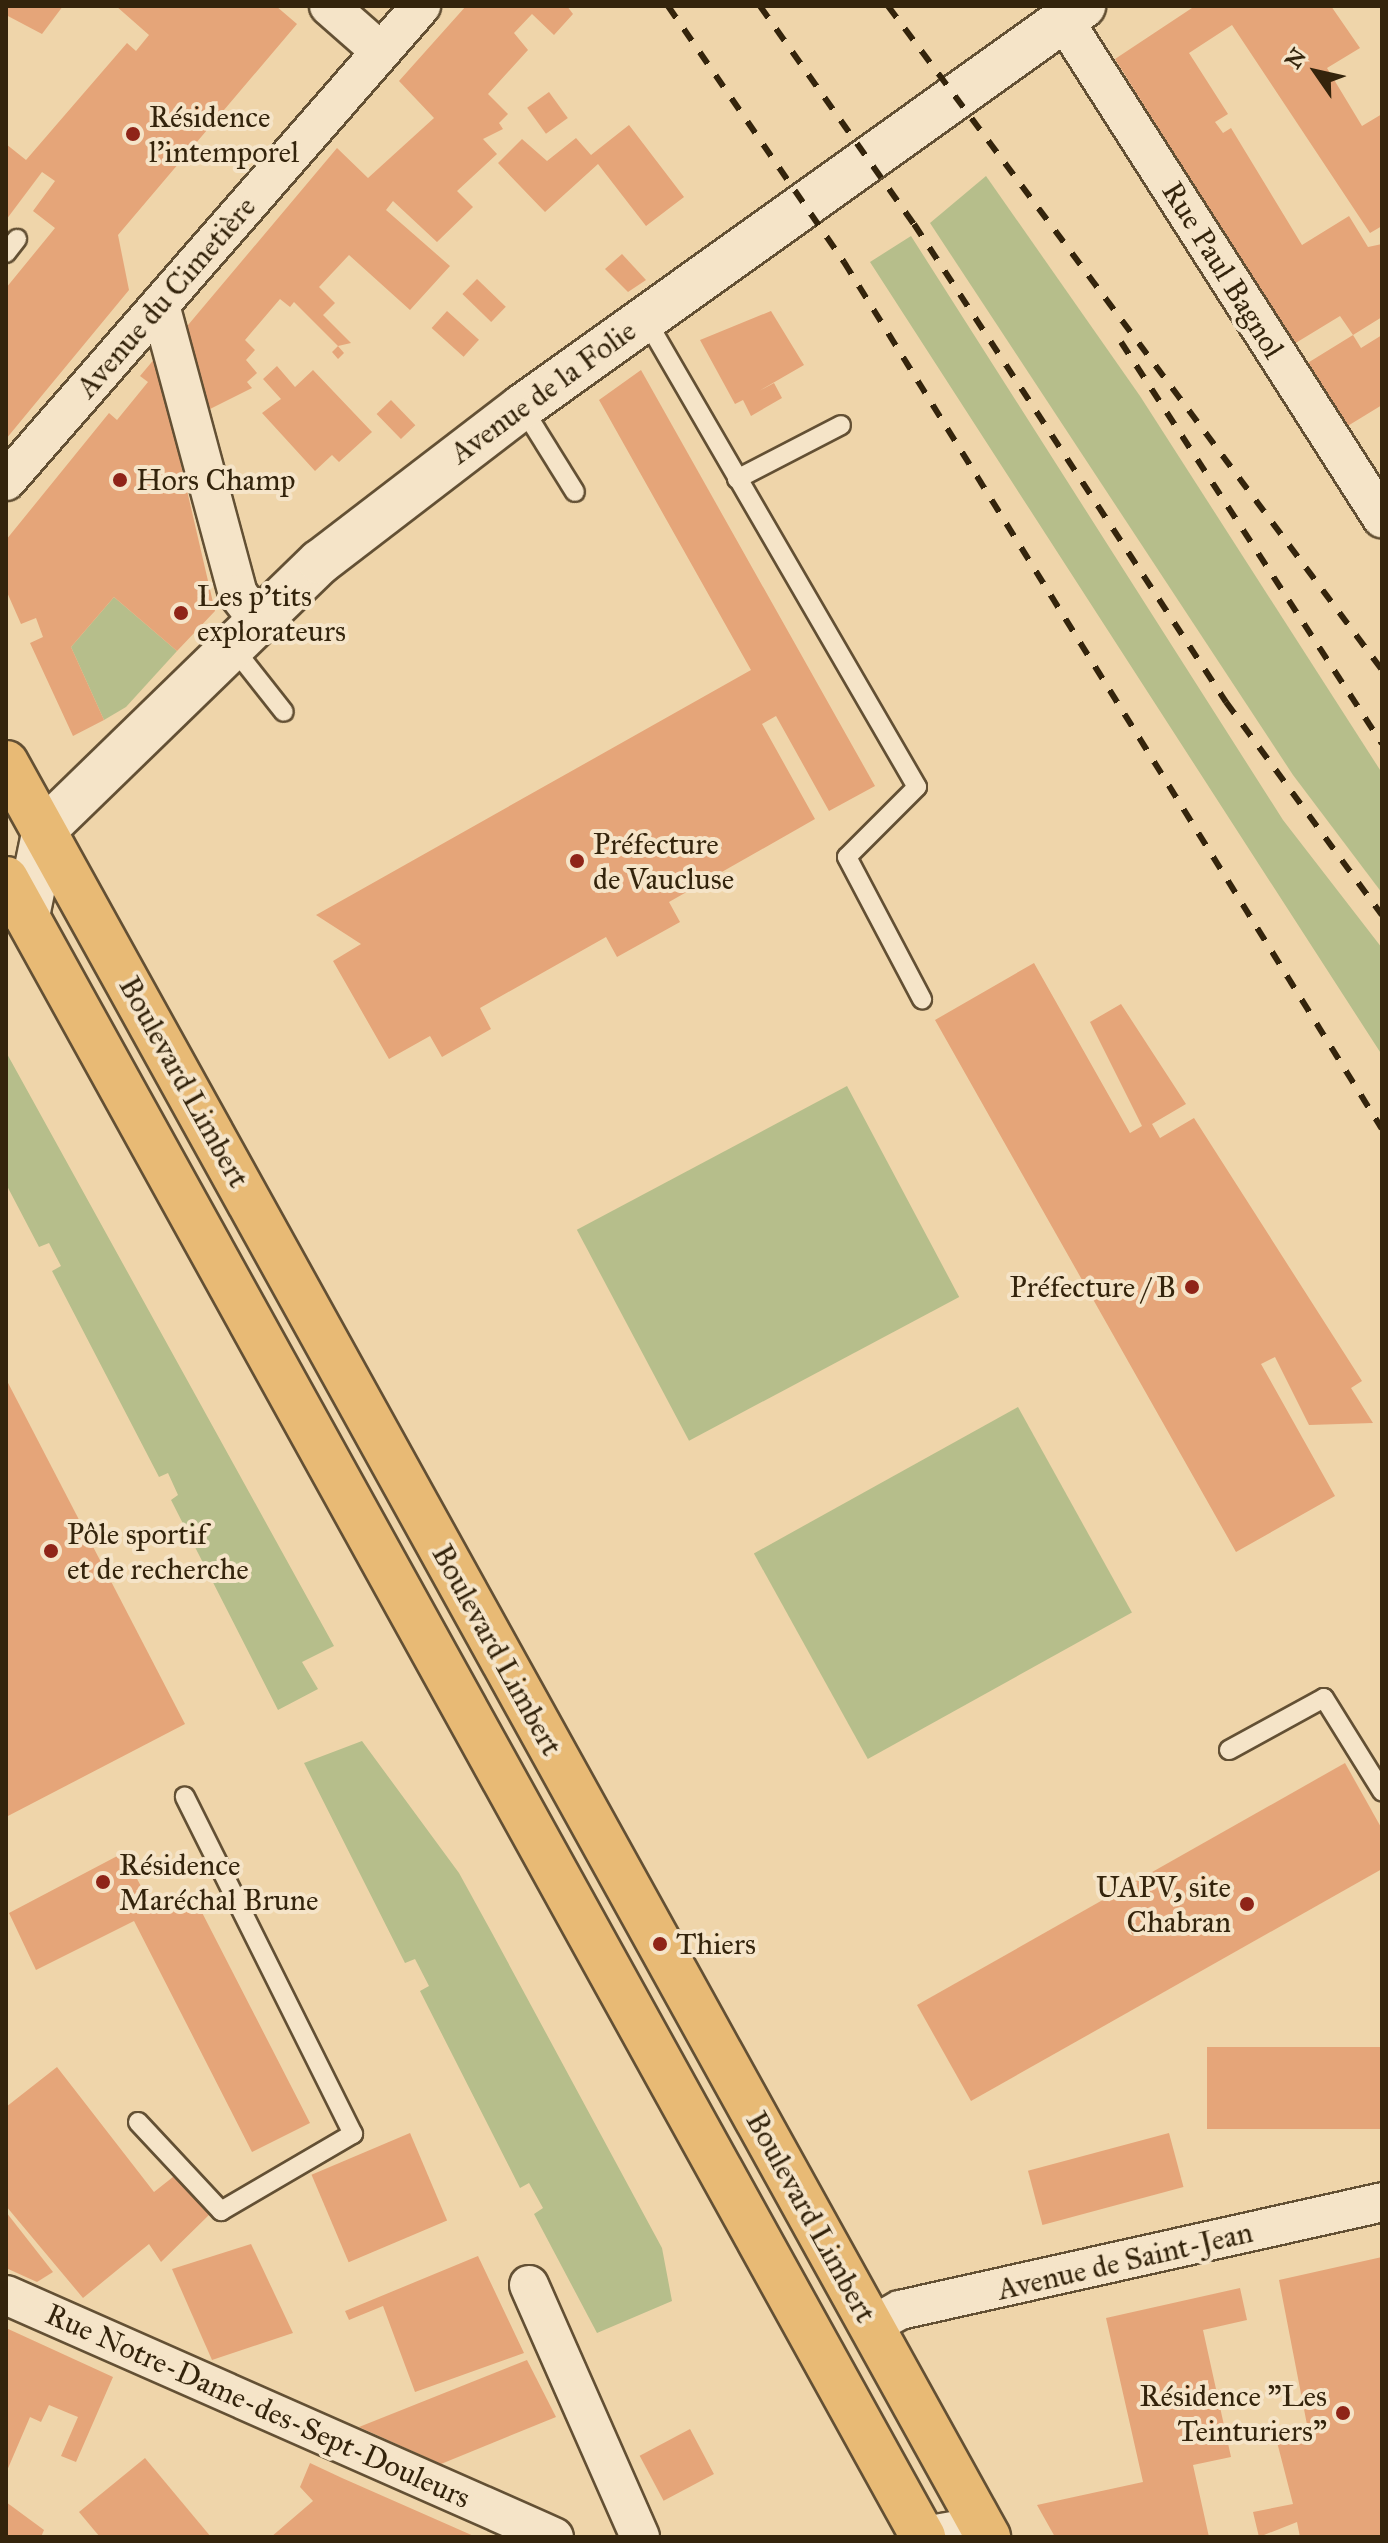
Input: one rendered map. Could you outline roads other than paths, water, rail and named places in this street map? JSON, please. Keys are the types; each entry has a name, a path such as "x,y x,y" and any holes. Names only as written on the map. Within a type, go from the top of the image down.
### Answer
{"main road":[{"name":"Avenue de la Folie","path":"25,821 389,505 645,318 1074,14"},
{"name":"Boulevard Limbert","path":"6,763 25,821 759,2123 988,2537"},
{"path":"25,821 27,916"},
{"name":"Boulevard Limbert","path":"6,879 921,2536"},
{"path":"710,2151 759,2123"}],"street":[{"path":"329,6 378,49"},
{"name":"Avenue du Cimetière","path":"6,481 378,49 421,6"},
{"name":"Rue Paul Bagnol","path":"1074,14 1382,518"},
{"path":"160,305 238,594 244,631"},
{"name":"Avenue de Saint-Jean","path":"871,2326 900,2310 1382,2202"},
{"path":"529,2285 640,2537"},
{"name":"Rue Notre-Dame-des-Sept-Douleurs","path":"6,2295 554,2537"},
{"path":"921,2536 958,2530 981,2537"}],"lane":[{"path":"645,318 917,787 847,857 922,999"},
{"path":"522,407 575,492"},
{"path":"737,479 841,425"},
{"path":"244,631 284,712"},
{"path":"1229,1750 1324,1698 1382,1791"},
{"path":"138,2122 221,2211 353,2134 185,1797"}],"railway":[{"path":"668,6 844,262 1382,1129"},
{"path":"760,6 914,224 1226,702 1382,915"},
{"path":"888,6 1382,670"},
{"path":"1121,342 1382,744"}],"place":[{"name":"Résidence l'intemporel","path":"133,134"},
{"name":"Hors Champ","path":"120,480"},
{"name":"Les p’tits explorateurs","path":"181,613"},
{"name":"Préfecture de Vaucluse","path":"577,861"},
{"name":"Préfecture / B","path":"1192,1287"},
{"name":"Pôle sportif et de recherche","path":"51,1551"},
{"name":"Résidence Maréchal Brune","path":"103,1882"},
{"name":"UAPV, site Chabran","path":"1247,1904"},
{"name":"Thiers","path":"660,1944"},
{"name":"Résidence \"Les Teinturiers\"","path":"1343,2413"}]}
